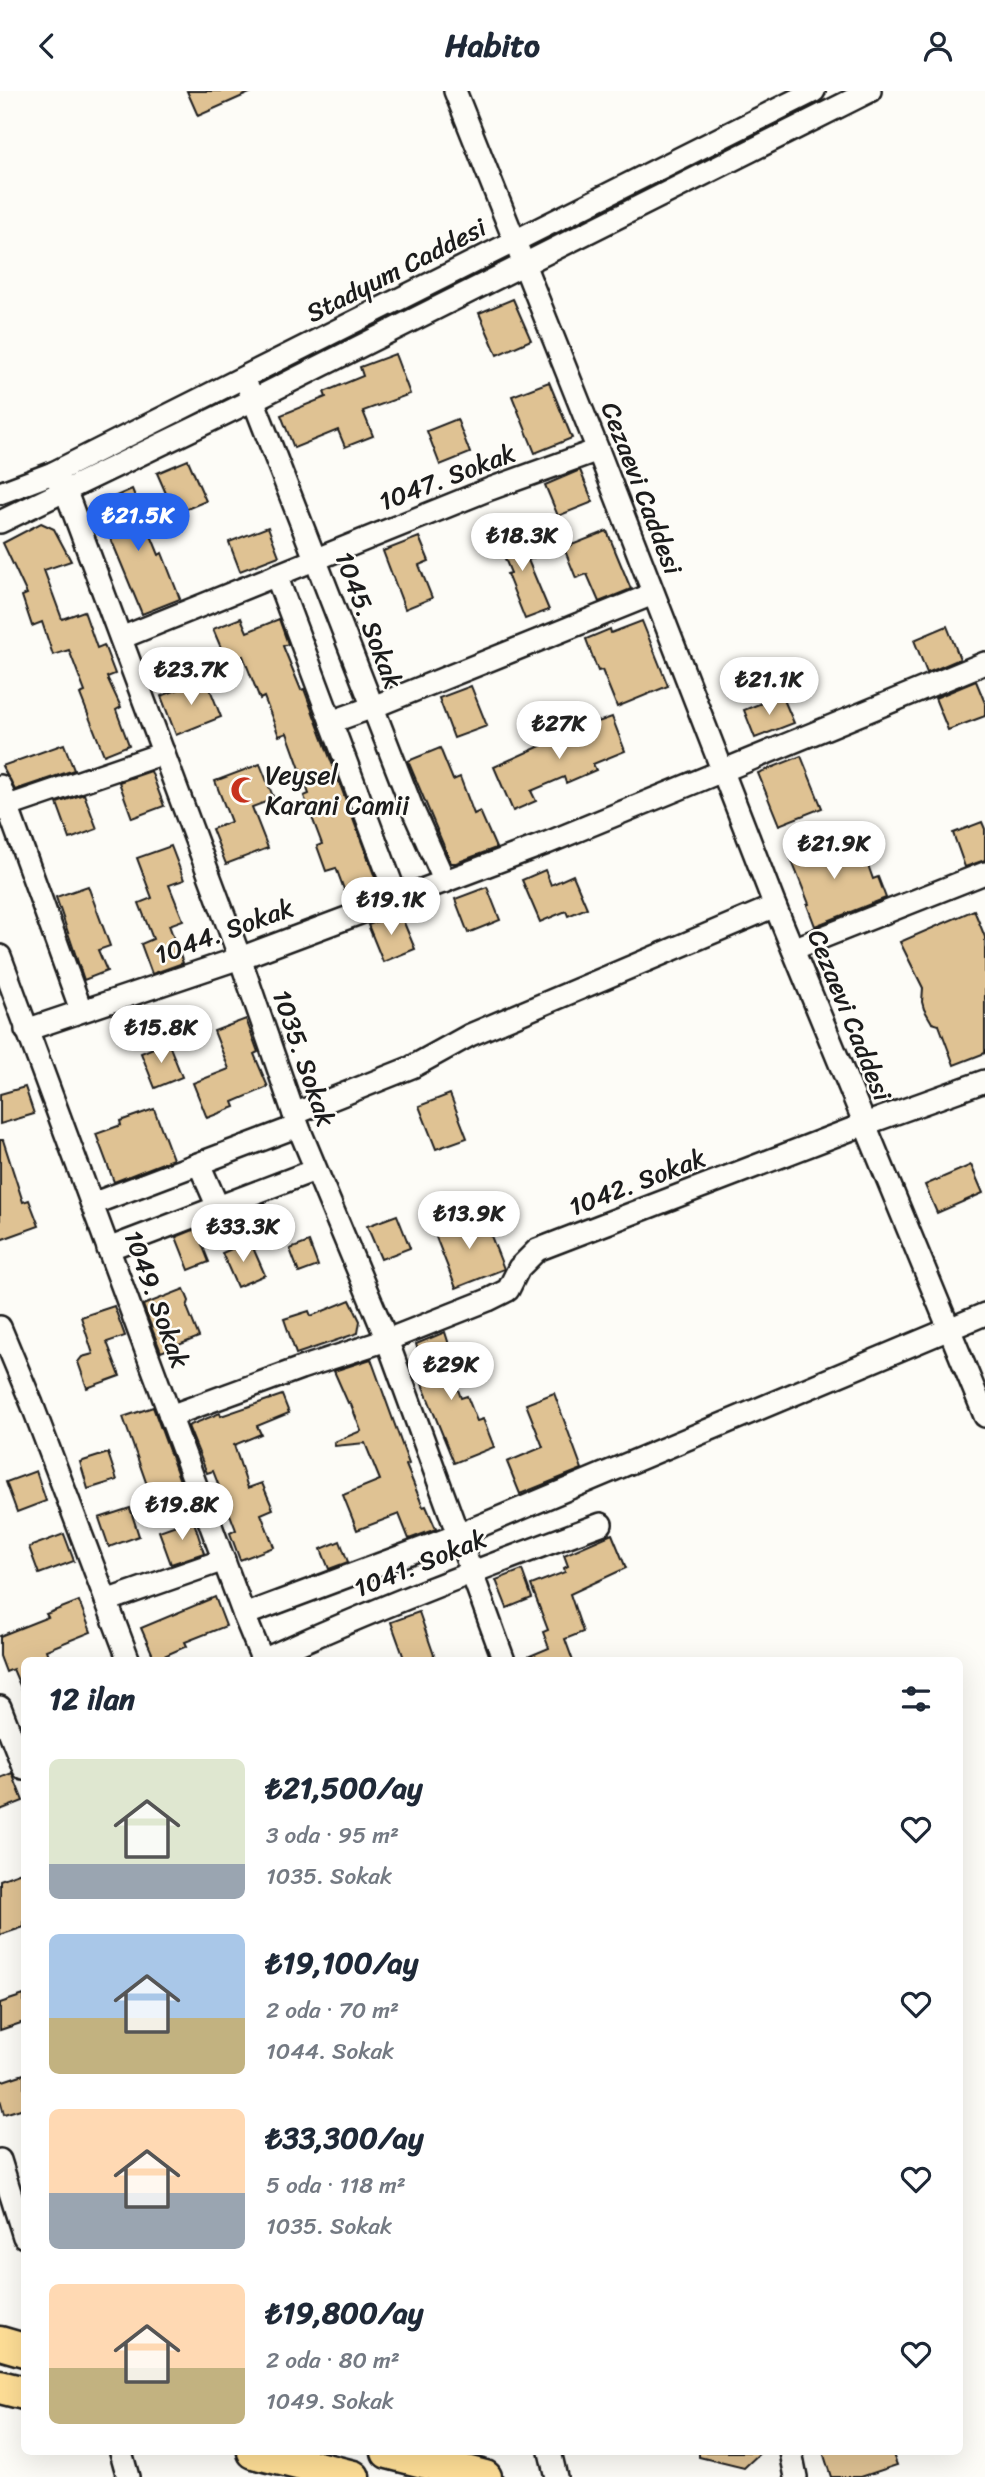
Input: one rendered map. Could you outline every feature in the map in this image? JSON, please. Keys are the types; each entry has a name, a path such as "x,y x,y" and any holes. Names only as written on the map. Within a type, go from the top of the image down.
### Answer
{"highway":[{"path":"0,2343 21,2349"},
{"path":"0,2387 21,2392"},
{"path":"266,2455 353,2477"},
{"path":"406,2455 485,2477"}],"street":[{"name":"Cezaevi Caddesi","path":"455,91 775,906 985,1416"},
{"name":"Stadyum Caddesi","path":"0,493 54,473 814,91"},
{"path":"0,522 253,400 870,91"},
{"name":"1045. Sokak","path":"245,377 412,808 445,882"},
{"name":"1047. Sokak","path":"121,638 489,489 598,450"},
{"name":"1035. Sokak","path":"54,473 66,492 240,958 296,1120 387,1340 503,1657"},
{"path":"276,575 397,898"},
{"path":"331,722 653,594"},
{"name":"1044. Sokak","path":"26,1030 240,958 445,882 722,770 982,672"},
{"path":"81,1010 2,801 163,753"},
{"path":"793,949 985,873"},
{"path":"92,1204 199,1164 412,1066 470,1035 775,906"},
{"name":"1049. Sokak","path":"0,956 262,1657"},
{"name":"1042. Sokak","path":"170,1416 387,1340 508,1290 519,1268 537,1250 865,1124 985,1081"},
{"path":"199,1164 218,1207"},
{"path":"108,1249 315,1170"},
{"path":"244,1615 458,1535 659,1453 985,1314"},
{"path":"0,1327 32,1404 127,1657"},
{"name":"1041. Sokak","path":"269,1657 332,1628 472,1571 601,1524"},
{"path":"106,1601 224,1560"},
{"path":"0,1707 21,1753"},
{"path":"0,2160 21,2227"},
{"path":"122,2455 128,2477"},
{"path":"551,2455 556,2477"},
{"path":"792,2455 796,2477"}],"building":[{"path":"187,91 254,91 198,116"},
{"path":"513,299 531,340 497,355 479,313"},
{"path":"395,354 410,394 363,411 373,436 345,447 338,430 294,448 281,415 326,397 324,392 363,376 360,367"},
{"path":"549,382 572,438 535,453 512,396"},
{"path":"457,419 470,453 440,465 427,431"},
{"path":"188,460 206,501 175,514 157,473"},
{"path":"580,470 593,502 558,516 545,485"},
{"path":"132,489 180,599 142,614 99,510 100,503"},
{"path":"41,523 54,529 71,561 44,570 62,619 84,611 97,648 104,645 115,674 107,677 121,707 116,710 129,745 104,755 80,694 85,692 69,650 53,655 42,622 32,626 22,596 27,594 3,543"},
{"path":"268,527 279,556 240,571 229,542"},
{"path":"521,527 533,558 528,560 549,610 525,619 507,574 511,573 496,537"},
{"path":"607,531 631,589 599,602 587,574 576,578 564,548"},
{"path":"419,537 429,561 419,565 432,598 405,609 383,551"},
{"path":"241,618 247,632 279,619 288,644 283,646 301,690 304,689 379,888 348,900 336,868 326,871 317,846 322,844 304,796 309,794 287,733 279,736 264,697 260,699 243,656 227,662 213,629"},
{"path":"642,621 668,686 617,707 602,670 598,671 586,639 610,629 611,633"},
{"path":"947,626 960,659 927,673 914,640"},
{"path":"206,679 221,717 176,735 161,696"},
{"path":"976,681 985,703 985,716 948,730 935,698"},
{"path":"471,686 487,726 454,738 439,698"},
{"path":"782,695 794,723 755,738 744,710"},
{"path":"612,717 625,751 593,764 596,770 566,783 564,777 531,791 536,801 513,811 494,767 578,729"},
{"path":"64,744 74,770 15,790 2,766"},
{"path":"440,748 453,780 460,777 474,814 480,811 496,848 456,863 451,863 408,761"},
{"path":"801,756 822,808 779,825 758,773"},
{"path":"260,764 274,799 252,807 268,848 226,864 212,829 231,822 215,781"},
{"path":"151,771 164,806 132,818 119,782"},
{"path":"84,794 97,829 70,839 57,803"},
{"path":"982,822 985,829 985,860 965,867 953,833"},
{"path":"826,836 836,862 863,851 873,879 878,877 886,898 815,926 788,851"},
{"path":"171,846 184,880 169,885 183,920 169,925 183,963 152,974 141,944 153,939 139,903 152,898 137,858"},
{"path":"545,870 551,885 573,875 587,908 568,916 566,911 540,922 522,880"},
{"path":"88,886 110,946 98,950 107,971 84,980 56,897"},
{"path":"487,887 500,920 468,933 455,899"},
{"path":"974,910 985,937 985,1053 954,1065 939,1025 932,1023 924,1009 923,988 900,942"},
{"path":"400,913 415,949 383,962 368,925"},
{"path":"246,1019 258,1052 254,1054 268,1087 233,1102 235,1107 207,1118 193,1083 229,1069 214,1031"},
{"path":"168,1042 182,1077 155,1088 141,1053"},
{"path":"25,1087 34,1114 0,1124 0,1094"},
{"path":"450,1094 467,1138 436,1149 419,1106"},
{"path":"154,1109 173,1159 114,1182 96,1134 121,1125 120,1121"},
{"path":"0,1140 3,1140 23,1202 29,1200 39,1226 0,1240"},
{"path":"971,1165 983,1193 937,1213 925,1185"},
{"path":"265,1203 280,1239 255,1249 241,1212"},
{"path":"482,1213 504,1269 456,1288 434,1232"},
{"path":"397,1215 410,1248 381,1259 367,1226"},
{"path":"196,1229 209,1262 189,1270 176,1237"},
{"path":"250,1241 265,1275 237,1287 222,1253"},
{"path":"309,1242 318,1266 299,1273 290,1249"},
{"path":"184,1289 189,1301 187,1307 199,1337 161,1352 143,1305"},
{"path":"350,1300 360,1321 358,1333 296,1354 284,1319 309,1311 311,1316"},
{"path":"114,1306 125,1336 107,1342 120,1376 87,1388 78,1362 82,1357 93,1354 81,1317"},
{"path":"445,1332 457,1370 452,1373 461,1398 467,1396 477,1421 483,1419 494,1447 454,1463 422,1384 427,1382 416,1344"},
{"path":"371,1359 409,1464 406,1465 423,1507 426,1506 436,1529 409,1539 399,1514 357,1530 343,1495 380,1480 365,1443 335,1446 334,1442 361,1431 334,1371"},
{"path":"554,1393 582,1469 520,1494 507,1462 543,1447 526,1404"},
{"path":"282,1395 289,1413 257,1426 261,1434 234,1445 248,1488 262,1483 273,1509 261,1514 274,1547 240,1560 230,1533 236,1530 224,1499 213,1471 207,1473 188,1426 220,1413 221,1416"},
{"path":"153,1407 184,1492 153,1502 123,1417"},
{"path":"108,1453 117,1480 88,1489 80,1462"},
{"path":"36,1471 46,1501 17,1512 6,1482"},
{"path":"130,1508 139,1536 109,1547 99,1518"},
{"path":"193,1519 204,1553 171,1564 159,1531"},
{"path":"64,1534 74,1561 39,1574 29,1547"},
{"path":"612,1534 626,1568 570,1594 583,1632 565,1639 572,1657 528,1657 549,1648 543,1632 548,1630 531,1585 565,1572 564,1568 568,1566 564,1555"},
{"path":"340,1541 348,1562 329,1569 321,1549"},
{"path":"522,1570 532,1598 507,1608 496,1580"},
{"path":"215,1597 226,1626 185,1642 187,1646 162,1657 154,1657 141,1628"},
{"path":"79,1601 91,1632 46,1650 49,1657 21,1657 21,1688 13,1669 6,1672 0,1656 0,1636 48,1617 46,1614"},
{"path":"419,1612 435,1657 404,1657 391,1622"},
{"path":"12,1773 21,1802 0,1810 0,1778"},
{"path":"21,1872 21,1928 0,1935 0,1880"},
{"path":"21,1996 21,2023 0,2030 0,2003"},
{"path":"21,2075 21,2109 4,2114 0,2099 0,2082"},
{"path":"699,2455 758,2455 744,2468"},
{"path":"824,2455 893,2455 897,2465 861,2477 831,2477"}],"place":[{"name":"Veysel Karani Camii","path":"244,790"}]}
